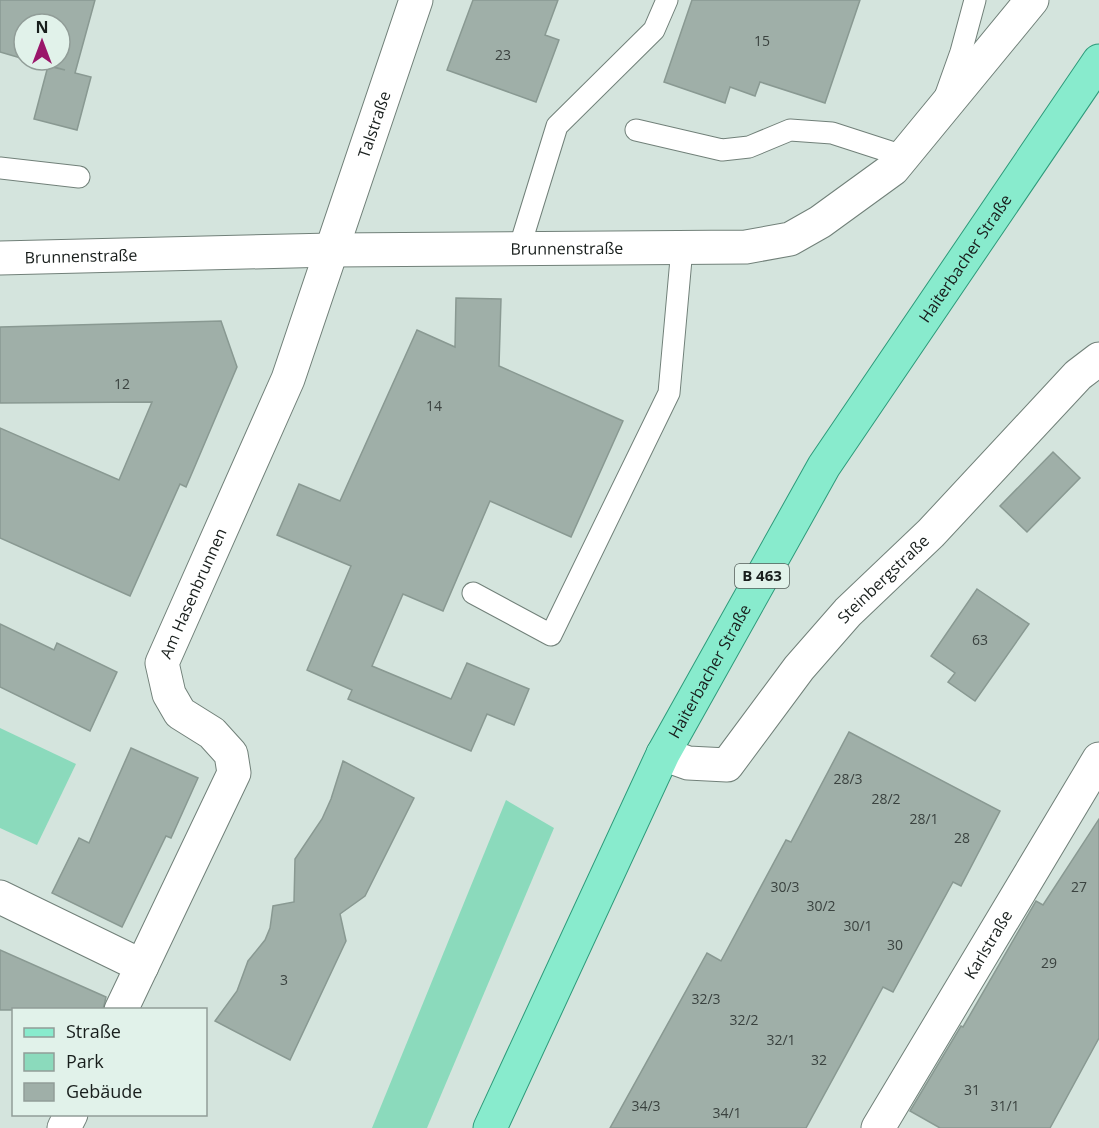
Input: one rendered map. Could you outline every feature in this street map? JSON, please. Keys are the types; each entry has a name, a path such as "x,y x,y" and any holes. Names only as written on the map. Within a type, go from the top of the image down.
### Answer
{"main road":[{"name":"Haiterbacher Straße","path":"490,1128 663,754 824,466 1099,61"}],"street":[{"name":"Talstraße","path":"332,250 416,0"},
{"name":"Brunnenstraße","path":"0,258 332,250 746,247 790,239 820,222 893,169 1032,0"},
{"name":"Am Hasenbrunnen","path":"122,1008 234,772 231,754 212,733 180,713 168,694 162,663 288,379 332,250"},
{"name":"Steinbergstraße","path":"663,754 688,763 727,765 799,668 848,612 932,533 1078,375 1099,359"},
{"name":"Karlstraße","path":"878,1128 1099,759"},
{"path":"0,897 142,966"}],"lane":[{"path":"519,249 557,126 654,30 667,0"},
{"path":"939,114 961,52 975,0"},
{"path":"636,130 722,150 748,147 790,130 832,133 903,156"},
{"path":"0,168 79,177"},
{"path":"473,593 551,635 669,393 682,248"}],"green space":[{"path":"0,728 76,764 37,845 0,828"},
{"path":"506,800 554,828 427,1128 372,1128"}],"building":[{"path":"0,0 95,0 75,73 91,77 77,130 34,119 46,72 72,72 72,12 12,12 12,56 0,52"},
{"path":"473,0 558,0 545,35 559,40 536,102 447,70"},
{"path":"692,0 860,0 825,103 760,82 755,96 730,87 725,103 664,82"},
{"path":"456,298 501,299 499,366 623,421 571,537 490,501 443,611 403,594 372,666 451,699 467,663 529,689 514,725 487,714 471,751 348,699 352,690 307,670 351,566 277,535 299,484 340,501 417,330 455,347"},
{"path":"221,321 237,367 186,487 180,484 130,596 0,538 0,428 119,480 152,402 0,403 0,327"},
{"path":"1053,452 1080,478 1027,532 1000,506"},
{"path":"977,589 1029,624 975,701 948,682 955,673 931,656"},
{"path":"0,624 54,650 57,643 117,672 90,731 0,687"},
{"path":"849,732 1000,811 961,886 953,882 893,992 883,987 806,1128 610,1128 707,953 721,961 786,840 791,842"},
{"path":"131,748 198,778 171,838 166,836 122,927 52,893 79,838 89,843"},
{"path":"343,761 414,798 365,896 340,914 346,941 290,1060 215,1021 237,991 248,961 265,940 270,928 273,906 294,902 295,859 322,819"},
{"path":"1099,819 1099,1038 1050,1128 940,1128 910,1111 961,1026 963,1027 1036,901 1043,905"},
{"path":"0,950 106,997 103,1008 0,1010"}]}
